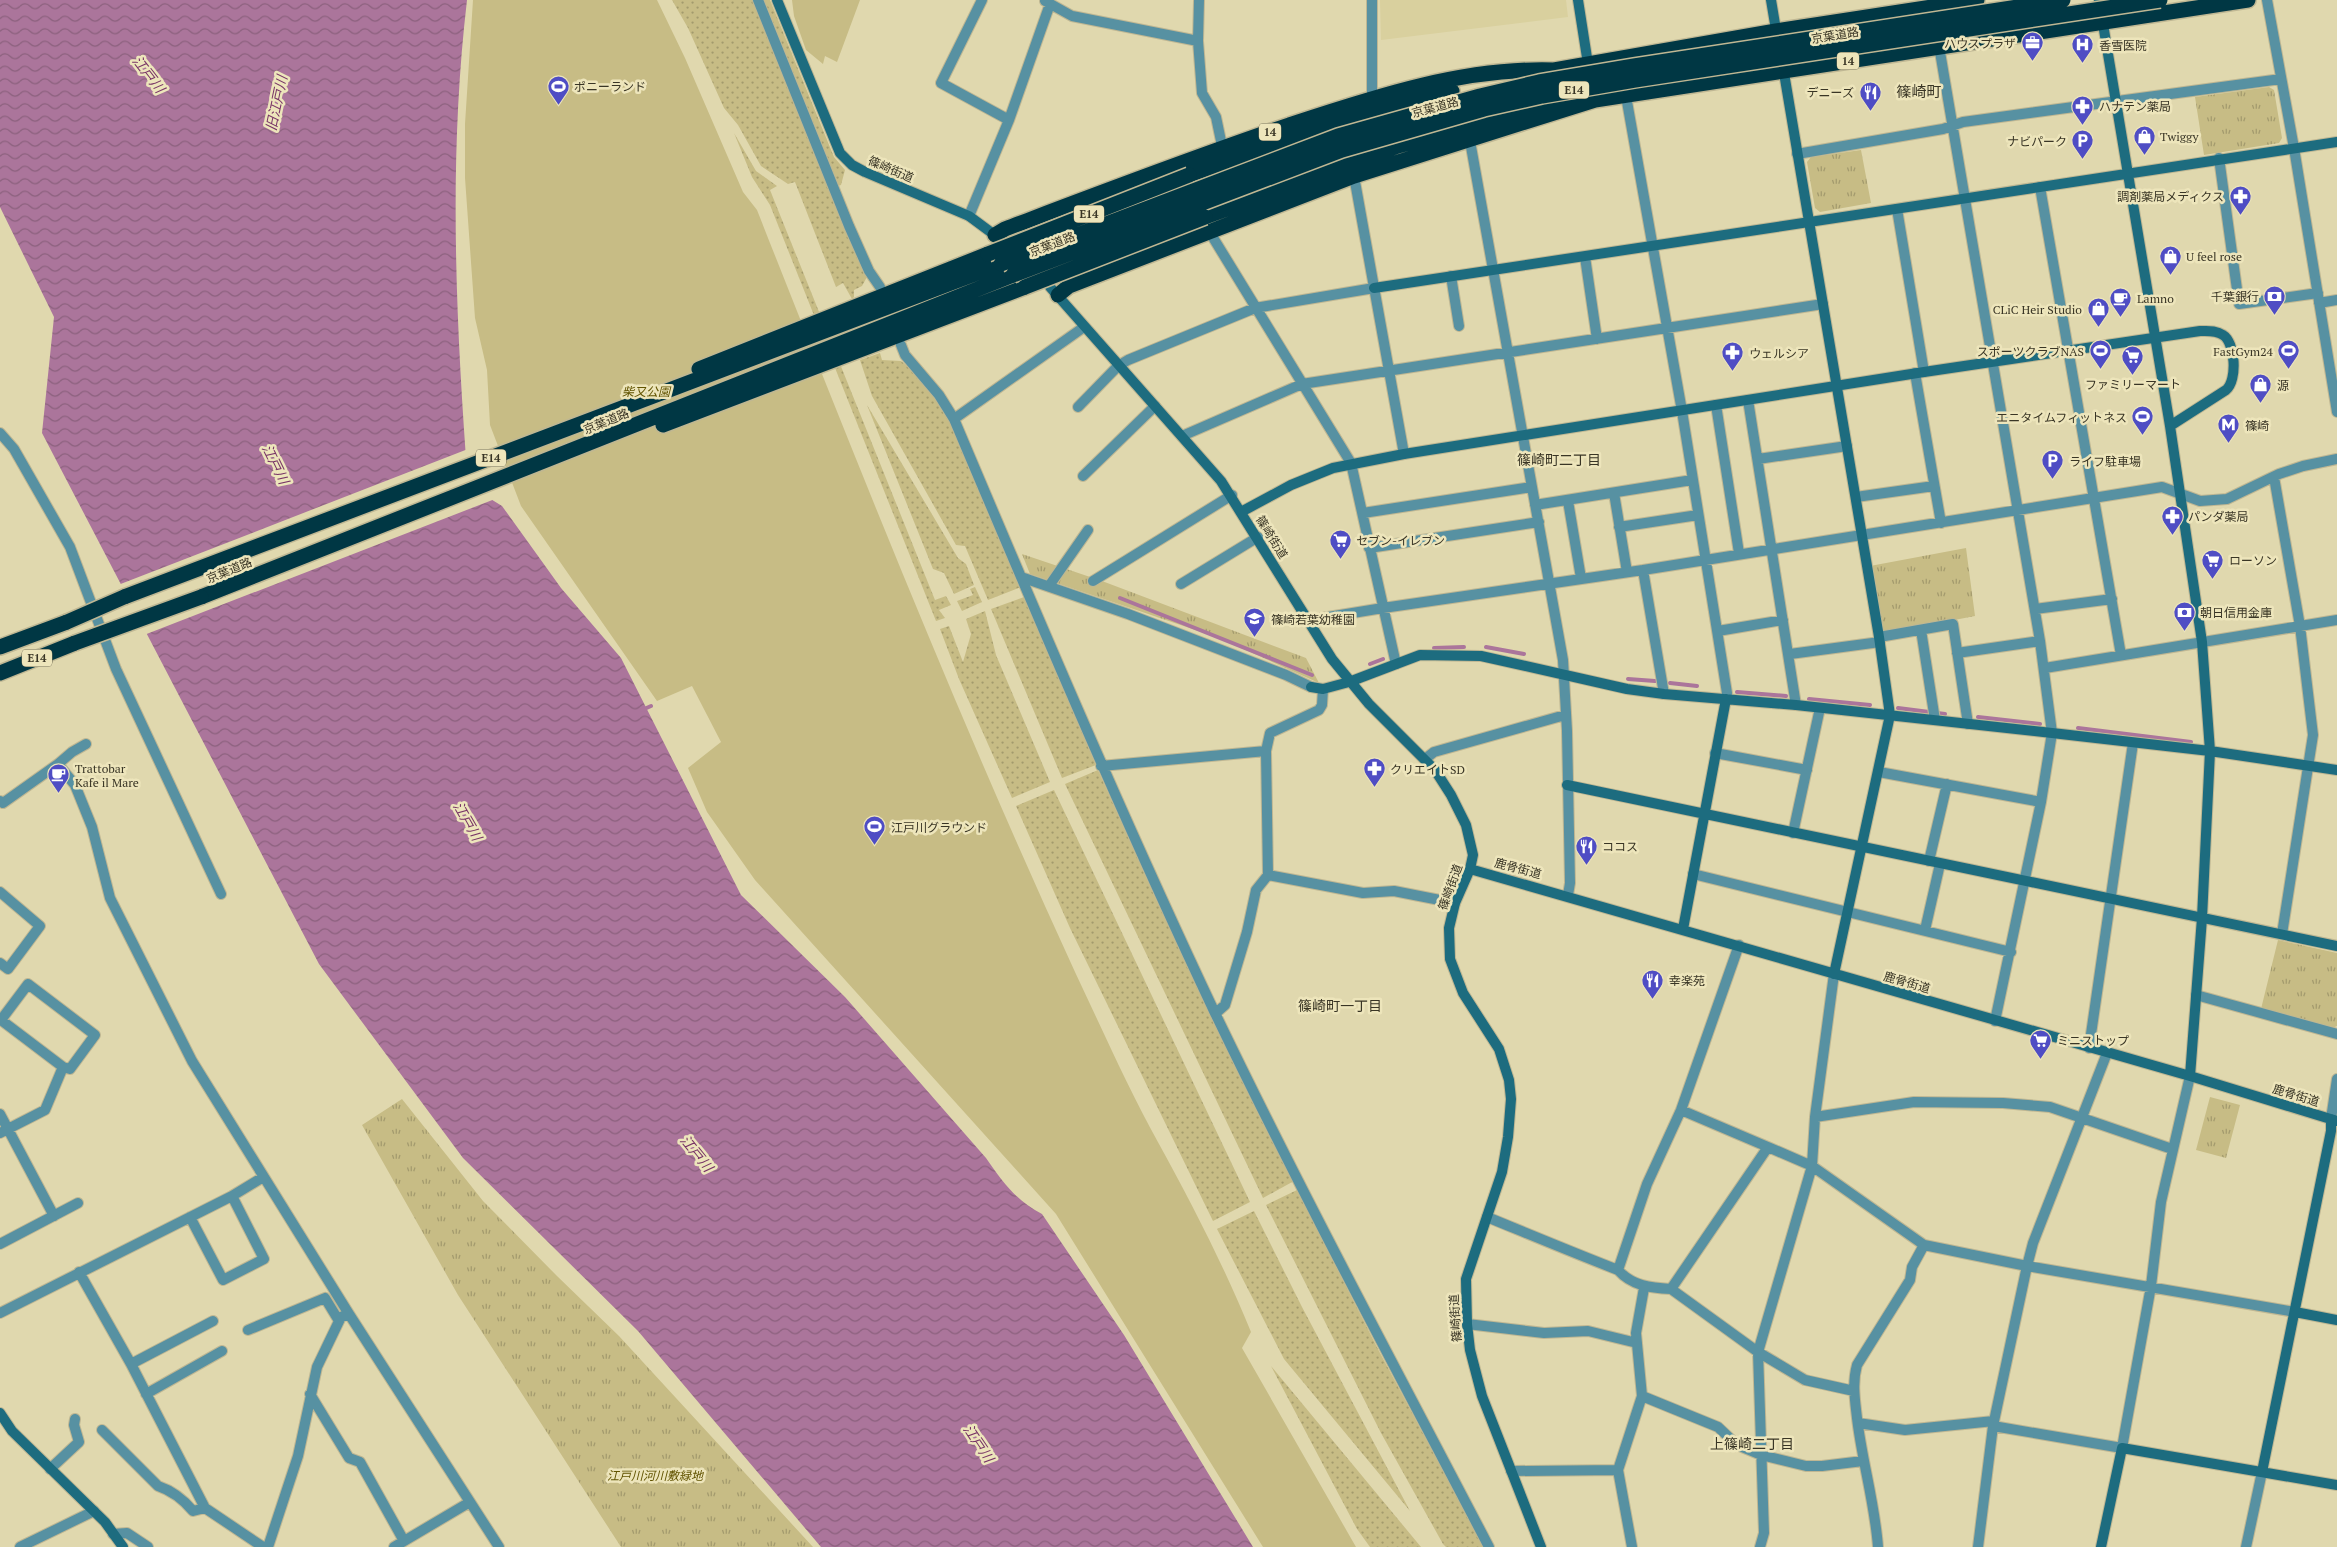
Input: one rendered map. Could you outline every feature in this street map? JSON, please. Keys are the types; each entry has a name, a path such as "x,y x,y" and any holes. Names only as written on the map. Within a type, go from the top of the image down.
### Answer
{"highway":[{"name":"京葉道路","path":"998,237 1005,229 1372,98 1456,79 1519,69 1554,70 1934,3 1976,0"},
{"name":"京葉道路","path":"0,647 67,622 124,597 505,453 662,384 855,314 1001,264 1338,136 1480,96 1539,82 2063,0"},
{"name":"京葉道路","path":"0,673 75,643 202,597 514,473 865,341 1013,276 1342,150 1484,109 1542,96 1635,80 2160,0"},
{"name":"14","path":"1054,291 1215,225 1354,176 1595,100 2248,0"},
{"name":"E14","path":"855,314 988,254 1269,146 1384,109 1477,85 1554,70"},
{"name":"E14","path":"865,341 1026,286 1215,225 1346,164 1416,141 1544,107 1595,100"}],"street":[{"path":"758,0 846,218 869,271 880,287"},
{"name":"篠崎街道","path":"777,0 840,153 852,165 865,172 969,216 998,237"},
{"path":"982,0 940,83 1009,120"},
{"path":"1199,0 1198,41 1202,94 1216,117 1221,151"},
{"path":"1372,0 1372,98"},
{"path":"1578,0 1588,64"},
{"path":"1760,1547 1764,1533 1758,1352 1812,1166 1815,1117 1834,974 1890,715 1856,497 1771,0"},
{"path":"2098,0 2180,493 2202,642 2210,751 2202,918 2190,1076 2160,1202 2151,1286 2122,1448 2101,1547"},
{"path":"2266,0 2294,148 2337,412"},
{"path":"969,216 1009,120 1047,2 1072,16 1198,41"},
{"path":"1939,46 2045,668 2052,733 2041,802 1996,1021"},
{"path":"1797,154 1943,130 1963,122 2281,79"},
{"path":"1626,96 1682,411 1718,631 1726,699 1684,930"},
{"path":"1470,140 1509,352 1564,674 1570,883 1568,895"},
{"path":"1078,407 1118,366 1255,308 2219,158 2337,142"},
{"path":"2219,158 2239,304 2318,298 2337,300"},
{"path":"1354,176 1404,454"},
{"path":"2040,187 2121,655"},
{"path":"1897,209 1934,486 1941,523"},
{"path":"1215,225 1255,308 1351,463 1396,664"},
{"path":"1585,257 1598,339"},
{"path":"1451,276 1459,326"},
{"name":"篠崎街道","path":"1054,291 1118,366 1182,436 1232,496 1309,623 1348,682 1425,759 1443,781 1466,825 1473,854 1470,869 1455,904 1448,928 1450,959 1464,993 1499,1049 1509,1080 1511,1099 1509,1130 1502,1172 1466,1279 1467,1324 1470,1350 1482,1396 1541,1547"},
{"path":"1182,436 1302,384 1823,304"},
{"path":"954,419 1084,327"},
{"path":"1241,512 1291,485 1351,463 1523,434 1682,411 2067,350 2212,331 2224,335 2230,345 2235,374 2230,387 2170,426"},
{"path":"901,345 905,354 934,388 954,419 1102,766 1216,1013 1299,1184 1489,1547"},
{"path":"1748,400 1790,654 1796,705"},
{"path":"1716,405 1739,553"},
{"path":"1083,476 1155,406"},
{"path":"0,433 14,449 70,547 116,669 221,894"},
{"path":"1758,459 1847,446"},
{"path":"1309,623 1322,618 1383,608 1643,570 1739,553 1941,523 2095,496 2162,487 2200,501 2227,499 2302,466 2337,459"},
{"path":"2274,477 2300,626 2313,735 2282,934"},
{"path":"1535,505 1692,480"},
{"path":"1856,497 1934,486"},
{"path":"1363,513 1532,488"},
{"path":"1614,493 1627,572"},
{"path":"1093,581 1232,496"},
{"path":"1568,500 1581,578"},
{"path":"1619,527 1698,515"},
{"path":"1369,548 1538,522"},
{"path":"1048,586 1088,530"},
{"path":"1181,584 1258,537"},
{"path":"1643,570 1664,694"},
{"path":"1021,576 1128,614 1286,675 1311,687 1323,689 1348,682 1420,655 1481,656 1627,688 1664,694 1796,705 2052,733 2210,751 2337,770"},
{"path":"2035,609 2112,598"},
{"path":"1718,631 1783,620"},
{"path":"2045,668 2337,620"},
{"path":"1790,654 1953,624 1968,724"},
{"path":"1921,630 1935,720"},
{"path":"1957,653 2040,641"},
{"path":"1216,1013 1224,1004 1247,932 1256,890 1268,875 1266,752 1270,734 1319,710 1322,705 1323,689"},
{"path":"1793,833 1820,708"},
{"path":"1425,759 1434,752 1565,714"},
{"path":"2089,1048 2133,743"},
{"path":"1,804 72,752 86,744"},
{"path":"1102,766 1266,752"},
{"path":"1715,753 1807,770"},
{"path":"58,764 75,785 92,827 110,898 192,1061 349,1314 499,1547"},
{"path":"1879,772 2041,802"},
{"path":"1925,930 1947,784"},
{"path":"1567,785 2337,946"},
{"name":"鹿骨街道","path":"1470,869 1568,895 1834,974 2190,1076 2334,1120"},
{"path":"1693,874 2011,952"},
{"path":"1268,875 1363,893 1394,891 1455,904"},
{"path":"0,892 40,926 8,969 0,963"},
{"path":"1618,1270 1647,1184 1681,1110 1739,946"},
{"path":"28,984 95,1035 70,1069 63,1067 2,1020 28,984"},
{"path":"2196,995 2337,1034"},
{"path":"1978,1547 1993,1424 2027,1266 2033,1244 2107,1053"},
{"path":"4,1131 45,1110 63,1067"},
{"path":"2246,1547 2334,1120 2337,1079"},
{"path":"1815,1117 1914,1102 2003,1103 2050,1107 2172,1149"},
{"path":"1681,1110 1812,1166 1924,1245 2027,1266 2151,1286 2337,1320"},
{"path":"0,1114 4,1131 54,1216"},
{"path":"1671,1289 1768,1147"},
{"path":"0,1313 260,1180"},
{"path":"190,1217 223,1280 264,1259 232,1196"},
{"path":"0,1244 78,1203"},
{"path":"1488,1217 1522,1233 1550,1242 1618,1270 1622,1275 1644,1288 1671,1289 1758,1352 1805,1380 1854,1391"},
{"path":"1878,1547 1863,1461 1854,1391 1857,1365 1910,1280 1912,1267 1924,1245"},
{"path":"79,1272 131,1364 204,1508 263,1547"},
{"path":"1632,1547 1618,1470 1642,1396 1636,1333 1644,1288"},
{"path":"248,1330 325,1298 339,1321"},
{"path":"268,1547 298,1456 317,1367 342,1316 349,1314"},
{"path":"131,1364 213,1321"},
{"path":"1467,1324 1544,1333 1588,1331 1637,1343"},
{"path":"146,1394 222,1351"},
{"path":"310,1394 349,1458 360,1462 404,1541"},
{"path":"1642,1396 1718,1427 1737,1445 1761,1455 1806,1466 1863,1461"},
{"path":"0,1413 12,1431 94,1511 123,1547"},
{"path":"50,1469 79,1442 74,1425 76,1418"},
{"path":"1858,1423 1905,1430 1993,1424 2337,1485"},
{"path":"102,1430 158,1486 168,1489 184,1500 193,1512 204,1508"},
{"path":"1511,1471 1618,1470"},
{"path":"394,1547 470,1502"},
{"path":"20,1547 94,1511"},
{"path":"114,1534 127,1534 148,1547"}],"shaded area":[{"path":"1380,0 1566,0 1568,17 1381,40"}],"green space":[{"name":"江戸川グラウンド","path":"473,0 657,0 685,58 743,192 757,210 950,689 1032,878 1126,1080 1208,1236 1241,1308 1251,1332 1242,1348 1356,1547 1263,1547 1056,1214 755,880 707,812 688,768 721,742 692,686 657,701 521,506 490,425 487,370 475,318 465,178 465,124"},
{"path":"672,0 754,0 867,277 862,286 854,290 854,297 852,299 843,283 836,287 795,182 788,184 761,166 738,125 724,108 688,28"},
{"path":"763,0 770,0 834,157 845,170 841,185 838,186"},
{"path":"792,0 860,0 837,62 825,56 823,64 806,50 794,16"},
{"path":"2269,87 2274,90 2282,138 2279,143 2204,155 2195,97"},
{"path":"734,133 756,171 777,186 770,190 935,600 946,596 951,605 939,610 945,618 936,621 770,205 752,177"},
{"path":"1861,150 1871,203 1820,212 1815,208 1807,162 1811,157"},
{"path":"880,353 882,360 901,361 927,383 953,428 1021,587 988,600 965,546 956,545 872,396 860,360"},
{"path":"867,405 958,558 966,564 974,585 954,594 944,573 933,569"},
{"path":"1966,548 1975,616 1882,634 1870,566"},
{"path":"1022,554 1102,581 1306,658 1319,683 1219,638 1030,574"},
{"path":"975,587 982,602 962,611 957,601 973,595 970,589"},
{"path":"1024,597 1096,765 1062,778 991,609"},
{"path":"985,611 996,655 1050,782 1012,798 959,679 940,629 949,626 963,662 971,634 966,619"},
{"path":"1098,770 1155,897 1294,1181 1263,1198 1065,784"},
{"path":"1054,790 1250,1202 1213,1221 1070,928 1016,806"},
{"path":"2278,940 2337,953 2337,1026 2330,1029 2261,1009"},
{"path":"2210,1097 2240,1105 2226,1158 2196,1150"},
{"name":"江戸川河川敷緑地","path":"402,1099 483,1201 619,1336 813,1547 621,1547 458,1295 362,1125"},
{"path":"1297,1190 1380,1353 1484,1547 1446,1547 1443,1544 1381,1433 1266,1205"},
{"path":"1254,1211 1302,1307 1410,1511 1284,1359 1217,1229"},
{"path":"1271,1366 1421,1547 1370,1547 1357,1529"}],"water":[{"path":"0,0 467,0 457,121 456,243 457,304 468,485 502,506 561,588 621,658 741,895 845,997 986,1158 1010,1190 1024,1203 1042,1214 1124,1335 1253,1547 821,1547 638,1331 463,1158 319,964 42,433 54,317 0,207"}],"pier":[{"path":"468,449 471,484 495,499 144,635 118,585"}],"waterway":[{"path":"1120,598 1312,675"},
{"path":"1434,648 1464,647"},
{"path":"1486,647 1524,654"},
{"path":"1370,664 1383,659"},
{"path":"1628,679 1655,681"},
{"path":"1670,683 1697,686"},
{"path":"1737,692 1786,696"},
{"path":"1809,699 1870,705"},
{"path":"642,710 651,706"},
{"path":"1898,708 1945,714"},
{"path":"1978,717 2040,724"},
{"path":"2078,728 2191,742"}],"place":[{"name":"ハウスプラザ","path":"2032,62"},
{"name":"香雪医院","path":"2083,64"},
{"name":"ポニーランド","path":"558,105"},
{"name":"デニーズ","path":"1870,111"},
{"name":"ハナテン薬局","path":"2083,125"},
{"name":"Twiggy","path":"2144,155"},
{"name":"ナビパーク","path":"2083,160"},
{"name":"調剤薬局メディクス","path":"2240,215"},
{"name":"U feel rose","path":"2170,275"},
{"name":"千葉銀行","path":"2275,315"},
{"name":"Lamno","path":"2121,317"},
{"name":"CLiC Heir Studio","path":"2098,328"},
{"name":"スポーツクラブNAS","path":"2100,370"},
{"name":"FastGym24","path":"2289,370"},
{"name":"ウェルシア","path":"1733,372"},
{"name":"ファミリーマート","path":"2133,376"},
{"name":"源","path":"2261,404"},
{"name":"エニタイムフィットネス","path":"2143,436"},
{"name":"篠崎","path":"2229,444"},
{"name":"ライフ駐車場","path":"2053,480"},
{"name":"パンダ薬局","path":"2172,535"},
{"name":"セブン-イレブン","path":"1340,559"},
{"name":"ローソン","path":"2213,579"},
{"name":"朝日信用金庫","path":"2184,631"},
{"name":"篠崎若葉幼稚園","path":"1255,638"},
{"name":"クリエイトSD","path":"1374,788"},
{"name":"Trattobar Kafe il Mare","path":"59,794"},
{"name":"江戸川グラウンド","path":"875,846"},
{"name":"ココス","path":"1586,865"},
{"name":"幸楽苑","path":"1653,999"},
{"name":"ミニストップ","path":"2041,1059"}],"district":[{"name":"篠崎町","path":"1919,91"},
{"name":"篠崎町二丁目","path":"1559,459"},
{"name":"篠崎町一丁目","path":"1340,1005"},
{"name":"上篠崎二丁目","path":"1752,1443"}],"water label":[{"name":"江戸川","path":"149,74"},
{"name":"旧江戸川","path":"276,103"},
{"name":"江戸川","path":"276,464"},
{"name":"江戸川","path":"468,821"},
{"name":"江戸川","path":"697,1153"},
{"name":"江戸川","path":"979,1443"}],"park label":[{"name":"柴又公園","path":"646,391"}]}
